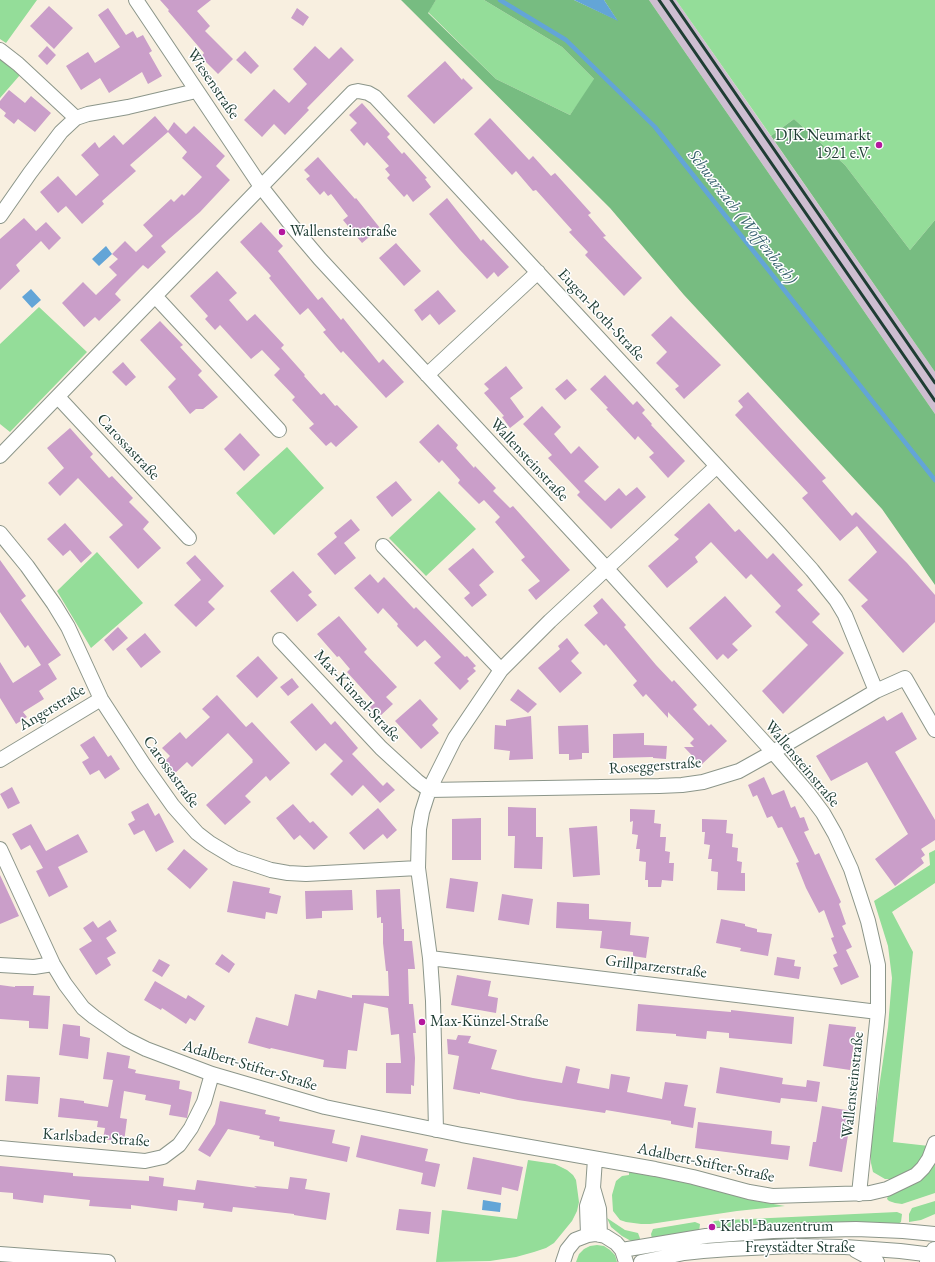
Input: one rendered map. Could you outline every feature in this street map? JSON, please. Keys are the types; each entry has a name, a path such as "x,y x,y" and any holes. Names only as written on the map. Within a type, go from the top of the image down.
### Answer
{"street":[{"name":"Wiesenstraße","path":"136,0 262,188"},
{"path":"0,50 18,64 76,118"},
{"path":"0,216 61,132 76,118 88,114 128,107 196,91"},
{"name":"Eugen-Roth-Straße","path":"262,188 353,92 358,91 368,93 375,98 386,108 779,532 836,600 845,615 876,691"},
{"path":"0,456 262,188"},
{"name":"Wallensteinstraße","path":"262,188 320,259 607,569 772,752 823,813 835,834 851,869 862,900 878,966 878,1012 859,1194"},
{"path":"427,375 538,272"},
{"path":"155,296 279,430"},
{"name":"Carossastraße","path":"58,397 189,538"},
{"path":"436,1130 433,1001 430,958 418,868 419,829 429,790 455,738 501,670 550,621 717,466"},
{"name":"Carossastraße","path":"0,533 27,566 54,604 68,627 101,699 144,766 173,806 197,833 210,843 235,858 270,870 288,873 306,874 418,868"},
{"path":"383,546 501,670"},
{"name":"Max-Künzel-Straße","path":"280,640 381,748 412,777 429,790"},
{"name":"Roseggerstraße","path":"429,790 682,785 703,782 739,771 876,691 905,678 935,730"},
{"name":"Angerstraße","path":"0,760 101,699"},
{"name":"Adalbert-Stifter-Straße","path":"0,849 53,964 65,984 83,1008 107,1027 126,1039 146,1049 212,1074 325,1107 436,1130 595,1159 625,1163 693,1177 759,1194 784,1196 859,1194 887,1189 916,1175 923,1168 935,1143"},
{"name":"Grillparzerstraße","path":"430,958 878,1012"},
{"path":"0,965 34,967 53,964"},
{"name":"Karlsbader Straße","path":"0,1148 145,1161 163,1157 179,1146 191,1128 204,1102 212,1074"},
{"path":"594,1235 599,1209 593,1188 595,1159"},
{"name":"Freystädter Straße","path":"624,1256 706,1236 773,1231 856,1229 935,1234"},
{"path":"560,1261 570,1245 576,1240 594,1235 613,1240 624,1256"},
{"name":"Freystädter Straße","path":"641,1262 684,1254 730,1249 800,1246 845,1247 900,1251 933,1256"},
{"path":"845,1247 877,1262"},
{"path":"0,1254 108,1262"}],"shaded area":[{"path":"649,0 676,0 935,372 935,414"}],"green space":[{"path":"0,0 37,0 6,43 0,39"},
{"path":"401,0 436,0 428,13 496,79 570,115 594,79 562,47 484,0 574,0 617,20 604,0 649,0 935,414 935,585 882,509 684,295 610,208"},
{"path":"436,0 484,0 562,47 595,80 570,115 496,79 428,12"},
{"name":"DJK Neumarkt 1921 e.V.","path":"676,0 935,0 935,220 910,250 845,165 794,119 771,136"},
{"path":"0,58 20,75 0,98"},
{"path":"794,119 845,165 910,250 935,220 935,372 771,136"},
{"path":"39,307 87,352 10,432 0,424 0,344"},
{"path":"287,447 324,488 274,535 236,493"},
{"path":"439,491 476,529 426,576 389,538"},
{"path":"97,552 143,603 91,648 57,591"},
{"path":"935,850 935,883 892,912 913,952 893,1142 929,1146 918,1165 911,1171 893,1179 885,1179 873,1172 871,1163 871,1142 888,1027 892,978 888,946 874,901 930,865 929,853"},
{"path":"528,1160 555,1164 567,1170 576,1180 579,1202 577,1211 572,1221 554,1243 546,1248 516,1257 490,1261 436,1262 442,1210 517,1219"},
{"path":"935,1162 935,1193 902,1204 889,1201 887,1199 888,1196"},
{"path":"629,1172 637,1172 703,1186 756,1201 785,1206 737,1211 650,1224 626,1222 620,1220 613,1211 612,1195 616,1181 622,1176 629,1175"},
{"path":"935,1201 935,1214 921,1220 909,1222 909,1214 912,1208"},
{"path":"897,1212 902,1214 901,1222 898,1224 712,1229 711,1224 714,1221 728,1220"},
{"path":"607,1218 625,1230 638,1233 641,1241 631,1241 622,1236 611,1227"},
{"path":"695,1222 700,1224 699,1232 652,1239 651,1234 653,1229"},
{"path":"597,1245 604,1246 610,1250 615,1255 617,1262 576,1262 579,1254 584,1249"}],"water":[{"path":"574,0 604,0 618,21"},
{"path":"106,246 112,254 99,266 92,259"},
{"path":"31,289 41,300 32,308 22,297"},
{"path":"483,1200 501,1203 500,1212 482,1210"}],"building":[{"path":"160,0 211,0 197,11 210,26 205,31 233,59 218,74 201,57 204,53"},
{"path":"49,6 73,28 54,49 30,26"},
{"path":"108,8 126,35 133,31 137,38 143,35 152,51 149,53 162,76 148,84 142,72 109,93 100,78 81,90 66,66 88,52 95,63 120,47 98,15"},
{"path":"297,8 309,17 303,26 291,18"},
{"path":"47,46 56,55 47,65 38,56"},
{"path":"315,46 329,59 341,47 354,60 307,108 309,110 285,135 274,124 262,137 244,120 274,89 289,103 307,84 293,69"},
{"path":"245,51 259,66 251,74 236,60"},
{"path":"445,61 462,80 463,78 473,88 434,124 407,96"},
{"path":"9,90 25,103 31,96 51,113 35,132 18,119 14,124 4,116 6,113 0,108 0,101"},
{"path":"362,103 390,134 387,137 402,154 404,152 427,178 425,179 431,187 413,202 407,194 404,197 387,178 390,175 385,169 389,166 367,142 364,146 350,130 357,123 349,115"},
{"path":"155,116 168,131 174,122 186,134 194,126 225,156 216,166 230,180 200,212 161,246 166,252 148,269 143,265 120,288 115,294 121,300 99,321 95,317 84,327 62,303 83,282 96,295 117,275 109,267 118,259 112,254 125,241 136,252 153,236 143,225 171,199 174,202 182,194 184,196 202,177 182,158 187,152 168,132 130,165 136,171 102,201 104,204 82,224 66,206 58,213 40,192 58,176 76,196 99,175 81,155 95,142 99,148 114,135 123,145"},
{"path":"490,118 529,160 533,156 551,176 555,173 591,213 588,215 606,236 603,237 642,278 624,296 585,255 588,252 569,232 572,230 536,190 533,191 516,171 512,175 474,134"},
{"path":"318,157 355,199 356,198 380,228 362,243 343,220 348,216 331,194 328,196 324,191 320,195 306,179 310,176 304,170"},
{"path":"447,198 481,241 483,239 509,267 498,277 494,272 487,279 429,214"},
{"path":"24,218 36,231 46,222 61,238 49,250 41,241 16,265 20,271 0,290 0,239"},
{"path":"261,222 283,246 278,251 318,300 322,297 341,320 343,318 379,363 383,359 404,382 386,398 343,351 341,353 323,332 326,330 308,308 300,315 269,278 271,276 240,242"},
{"path":"396,243 421,271 404,286 379,258"},
{"path":"217,271 237,293 229,300 247,321 255,314 284,345 281,348 321,395 324,393 335,406 337,405 358,427 336,447 331,442 326,446 309,428 314,424 292,400 295,397 274,375 280,369 262,350 251,359 220,325 215,330 205,319 208,316 190,296"},
{"path":"438,290 456,311 439,325 430,314 422,321 414,310"},
{"path":"671,316 721,365 684,399 675,389 679,386 656,363 667,352 651,335"},
{"path":"160,321 183,345 180,347 202,371 198,375 218,397 203,409 196,409 190,414 168,387 176,379 140,340"},
{"path":"123,362 136,377 126,386 112,372"},
{"path":"506,366 523,388 510,398 524,417 510,428 502,417 504,416 484,393 489,389 484,384"},
{"path":"605,375 633,405 637,401 645,410 642,413 652,424 651,425 685,461 668,478 649,457 654,453 638,436 635,440 606,409 608,408 590,389"},
{"path":"567,379 577,390 565,400 555,389"},
{"path":"748,392 826,478 822,481 852,516 856,512 907,563 935,595 935,622 903,653 861,606 868,600 848,580 877,552 857,526 840,541 802,498 808,493 735,415 743,407 738,401"},
{"path":"542,406 561,427 554,434 571,454 579,446 599,467 584,481 605,501 619,488 626,496 637,487 646,497 611,529 577,495 580,492 548,458 552,455 523,424"},
{"path":"438,424 458,445 456,448 474,468 475,466 496,488 493,491 510,508 513,506 570,570 536,600 528,590 540,581 521,560 525,557 495,522 500,517 484,500 479,504 458,483 460,480 442,460 439,463 419,442"},
{"path":"70,428 93,454 90,457 109,478 112,476 133,498 129,502 149,522 143,529 161,548 138,569 109,537 123,525 78,478 60,496 48,483 64,468 47,448"},
{"path":"240,433 260,455 244,471 224,449"},
{"path":"396,481 412,500 392,517 376,497"},
{"path":"709,503 735,532 739,529 767,559 773,553 803,585 797,590 820,614 812,622 844,653 783,714 762,691 808,645 775,612 781,606 751,574 746,579 711,542 695,557 698,562 667,588 648,566 679,539 674,535"},
{"path":"351,519 360,530 344,543 356,558 335,575 317,554 337,537 334,533"},
{"path":"65,523 92,553 81,563 70,550 63,556 47,539"},
{"path":"473,548 494,572 479,585 487,595 472,607 464,598 470,593 448,569"},
{"path":"195,555 224,586 208,602 215,609 196,627 174,605 201,580 186,563"},
{"path":"0,560 26,596 21,600 61,655 48,664 57,679 39,691 44,699 23,712 27,717 16,724 0,698 0,662 13,683 41,665 28,645 25,648 0,612"},
{"path":"293,571 312,592 308,595 317,605 297,622 270,591"},
{"path":"370,574 378,583 384,577 414,609 416,607 465,657 467,656 476,666 473,668 476,671 467,679 469,681 460,690 434,663 441,657 425,640 417,647 397,626 398,624 383,608 378,614 354,588"},
{"path":"725,596 752,626 732,644 738,650 728,659 723,654 717,660 689,628"},
{"path":"602,598 626,625 624,627 656,665 672,682 674,680 697,705 693,709 709,726 711,724 727,741 701,765 684,747 694,747 690,743 694,739 668,712 668,718 646,694 643,697 633,685 637,681 606,644 604,646 584,625 598,613 593,606"},
{"path":"339,616 367,649 364,652 397,687 386,697 393,704 379,717 370,707 375,703 347,672 350,669 339,656 337,657 317,634"},
{"path":"118,627 128,638 113,651 104,640"},
{"path":"145,633 161,652 141,668 126,649"},
{"path":"567,638 579,653 571,661 582,673 560,693 538,668 560,649 558,646"},
{"path":"258,656 278,678 257,698 236,676"},
{"path":"292,678 299,687 288,696 280,687"},
{"path":"518,689 537,704 528,713 510,700"},
{"path":"217,695 246,727 252,722 290,763 270,781 266,776 245,796 251,802 225,825 206,805 253,762 253,760 228,733 192,767 187,762 174,774 163,763 170,756 162,748 180,732 186,739 210,717 202,709"},
{"path":"420,699 438,719 432,725 439,733 421,749 395,721"},
{"path":"312,703 331,725 335,721 358,748 352,754 383,786 387,782 395,790 380,803 363,785 352,796 330,774 343,761 325,743 316,751 290,722"},
{"path":"902,712 917,739 895,752 935,820 935,840 921,849 925,855 921,858 924,863 895,886 875,859 908,834 867,762 831,781 816,756 884,716 887,721"},
{"path":"531,716 533,759 509,760 510,751 494,749 495,725 506,726 506,720"},
{"path":"588,725 589,753 582,753 582,759 569,760 569,754 559,754 558,726"},
{"path":"644,733 644,745 667,746 666,759 653,757 613,758 613,734"},
{"path":"94,736 108,757 111,755 120,769 105,779 99,770 90,775 82,762 89,758 80,745"},
{"path":"764,777 772,795 784,790 791,808 795,806 800,818 804,817 809,830 804,832 815,855 819,853 841,902 839,904 846,924 842,926 852,947 846,950 859,977 841,985 833,968 838,966 833,955 837,953 831,938 834,937 824,910 819,913 806,888 796,863 799,862 782,827 778,828 772,816 767,818 757,795 753,797 748,785"},
{"path":"12,787 20,803 8,809 0,794"},
{"path":"148,803 155,816 159,813 174,842 156,852 144,830 134,835 128,824 135,820 131,812"},
{"path":"293,804 310,823 313,821 328,837 314,850 300,835 294,840 276,818"},
{"path":"508,807 536,808 536,837 543,837 542,869 514,868 515,836 508,836"},
{"path":"378,808 397,830 387,839 383,834 364,850 349,833"},
{"path":"630,809 655,810 654,823 661,824 660,837 666,837 665,851 670,852 669,863 674,863 673,881 662,880 661,887 648,887 648,880 645,880 646,862 639,861 640,849 636,849 638,835 632,834 633,821 630,822"},
{"path":"481,818 481,860 452,860 452,819"},
{"path":"702,819 727,820 726,833 733,834 732,847 738,848 737,861 742,862 741,873 745,873 745,891 717,890 718,872 711,871 712,859 708,859 710,845 704,844 705,832 702,832"},
{"path":"31,824 46,851 78,834 88,852 58,867 68,887 49,897 36,871 43,868 30,845 21,850 12,834"},
{"path":"597,826 600,875 573,877 569,828"},
{"path":"184,849 208,869 190,889 167,869"},
{"path":"0,875 19,916 0,924"},
{"path":"450,878 478,882 474,912 446,908"},
{"path":"233,881 270,888 269,893 281,896 277,914 266,912 265,919 227,912"},
{"path":"400,889 404,941 412,941 415,969 408,969 409,1004 413,1004 416,1033 413,1033 415,1058 414,1086 411,1085 411,1094 386,1093 386,1063 401,1063 399,1034 391,1035 388,1008 364,1003 357,1051 348,1050 346,1069 323,1067 324,1060 248,1043 256,1017 288,1026 295,994 316,999 318,990 352,998 352,995 389,996 388,971 386,971 383,943 383,923 381,923 381,917 377,918 376,890"},
{"path":"352,890 353,910 322,911 322,918 306,919 305,891"},
{"path":"502,894 533,899 529,925 498,920"},
{"path":"557,902 589,904 589,919 631,922 630,935 649,937 646,958 633,956 633,952 600,948 602,931 556,928"},
{"path":"721,919 745,924 745,926 757,929 757,932 772,934 768,956 740,951 741,948 716,943"},
{"path":"110,920 117,931 106,938 116,953 107,958 111,965 96,975 79,949 92,941 83,928 93,921 98,928"},
{"path":"222,954 235,964 229,973 215,964"},
{"path":"777,957 795,960 794,966 801,967 799,979 774,975"},
{"path":"159,959 170,965 162,977 152,971"},
{"path":"457,975 491,981 488,996 498,998 496,1013 451,1005"},
{"path":"155,981 186,999 188,995 205,1006 195,1021 190,1018 186,1024 162,1008 161,1010 144,1000"},
{"path":"0,985 15,987 34,986 33,995 50,996 48,1029 29,1028 29,1021 0,1019"},
{"path":"638,1004 731,1012 731,1010 794,1017 792,1044 729,1038 729,1033 707,1031 706,1039 676,1036 676,1034 636,1031"},
{"path":"63,1024 80,1026 80,1036 90,1038 88,1059 59,1055"},
{"path":"829,1024 856,1027 850,1070 823,1066"},
{"path":"458,1035 471,1036 468,1043 497,1050 491,1069 562,1083 566,1066 580,1069 577,1083 609,1089 611,1074 630,1077 627,1092 662,1099 665,1082 688,1085 684,1106 696,1108 693,1128 671,1124 671,1121 606,1110 605,1113 518,1100 480,1092 480,1094 453,1089 459,1056 448,1054 447,1039 456,1040"},
{"path":"107,1052 130,1056 128,1068 136,1070 135,1073 180,1081 179,1089 192,1092 187,1118 169,1115 171,1105 145,1100 146,1095 124,1091 120,1118 127,1119 124,1142 103,1139 105,1128 97,1127 98,1121 58,1117 60,1098 84,1101 84,1103 108,1107 113,1080 103,1079"},
{"path":"720,1067 783,1078 782,1084 806,1087 807,1080 820,1082 817,1102 781,1098 780,1103 716,1093"},
{"path":"7,1075 40,1077 38,1104 5,1101"},
{"path":"220,1101 266,1110 265,1114 280,1117 279,1121 335,1130 332,1143 350,1147 347,1162 274,1146 274,1142 259,1139 260,1136 228,1129 210,1157 198,1150 215,1124"},
{"path":"822,1106 852,1111 842,1172 809,1166 813,1142 816,1142"},
{"path":"698,1122 772,1131 771,1144 790,1146 788,1160 695,1148"},
{"path":"361,1135 428,1149 425,1161 440,1164 435,1187 421,1184 423,1173 356,1157"},
{"path":"473,1157 523,1167 518,1191 502,1187 501,1195 467,1189"},
{"path":"0,1166 73,1173 73,1176 149,1181 149,1176 164,1178 163,1186 195,1190 197,1180 257,1188 254,1186 288,1189 290,1177 307,1179 305,1189 330,1193 326,1220 294,1214 233,1207 232,1212 203,1208 204,1203 178,1200 177,1211 131,1205 131,1209 89,1206 90,1200 44,1195 43,1203 13,1199 13,1193 0,1192"},
{"path":"399,1209 431,1212 429,1234 396,1230"}],"waterway":[{"name":"Schwarzach (Woffenbach)","path":"500,0 566,40 655,127 935,480"}],"railway":[{"path":"659,0 935,401"},
{"path":"671,0 935,383"}],"place":[{"name":"DJK Neumarkt 1921 e.V.","path":"879,145"},
{"name":"Wallensteinstraße","path":"282,232"},
{"name":"Max-Künzel-Straße","path":"422,1022"},
{"name":"Klebl-Bauzentrum","path":"712,1227"}]}
